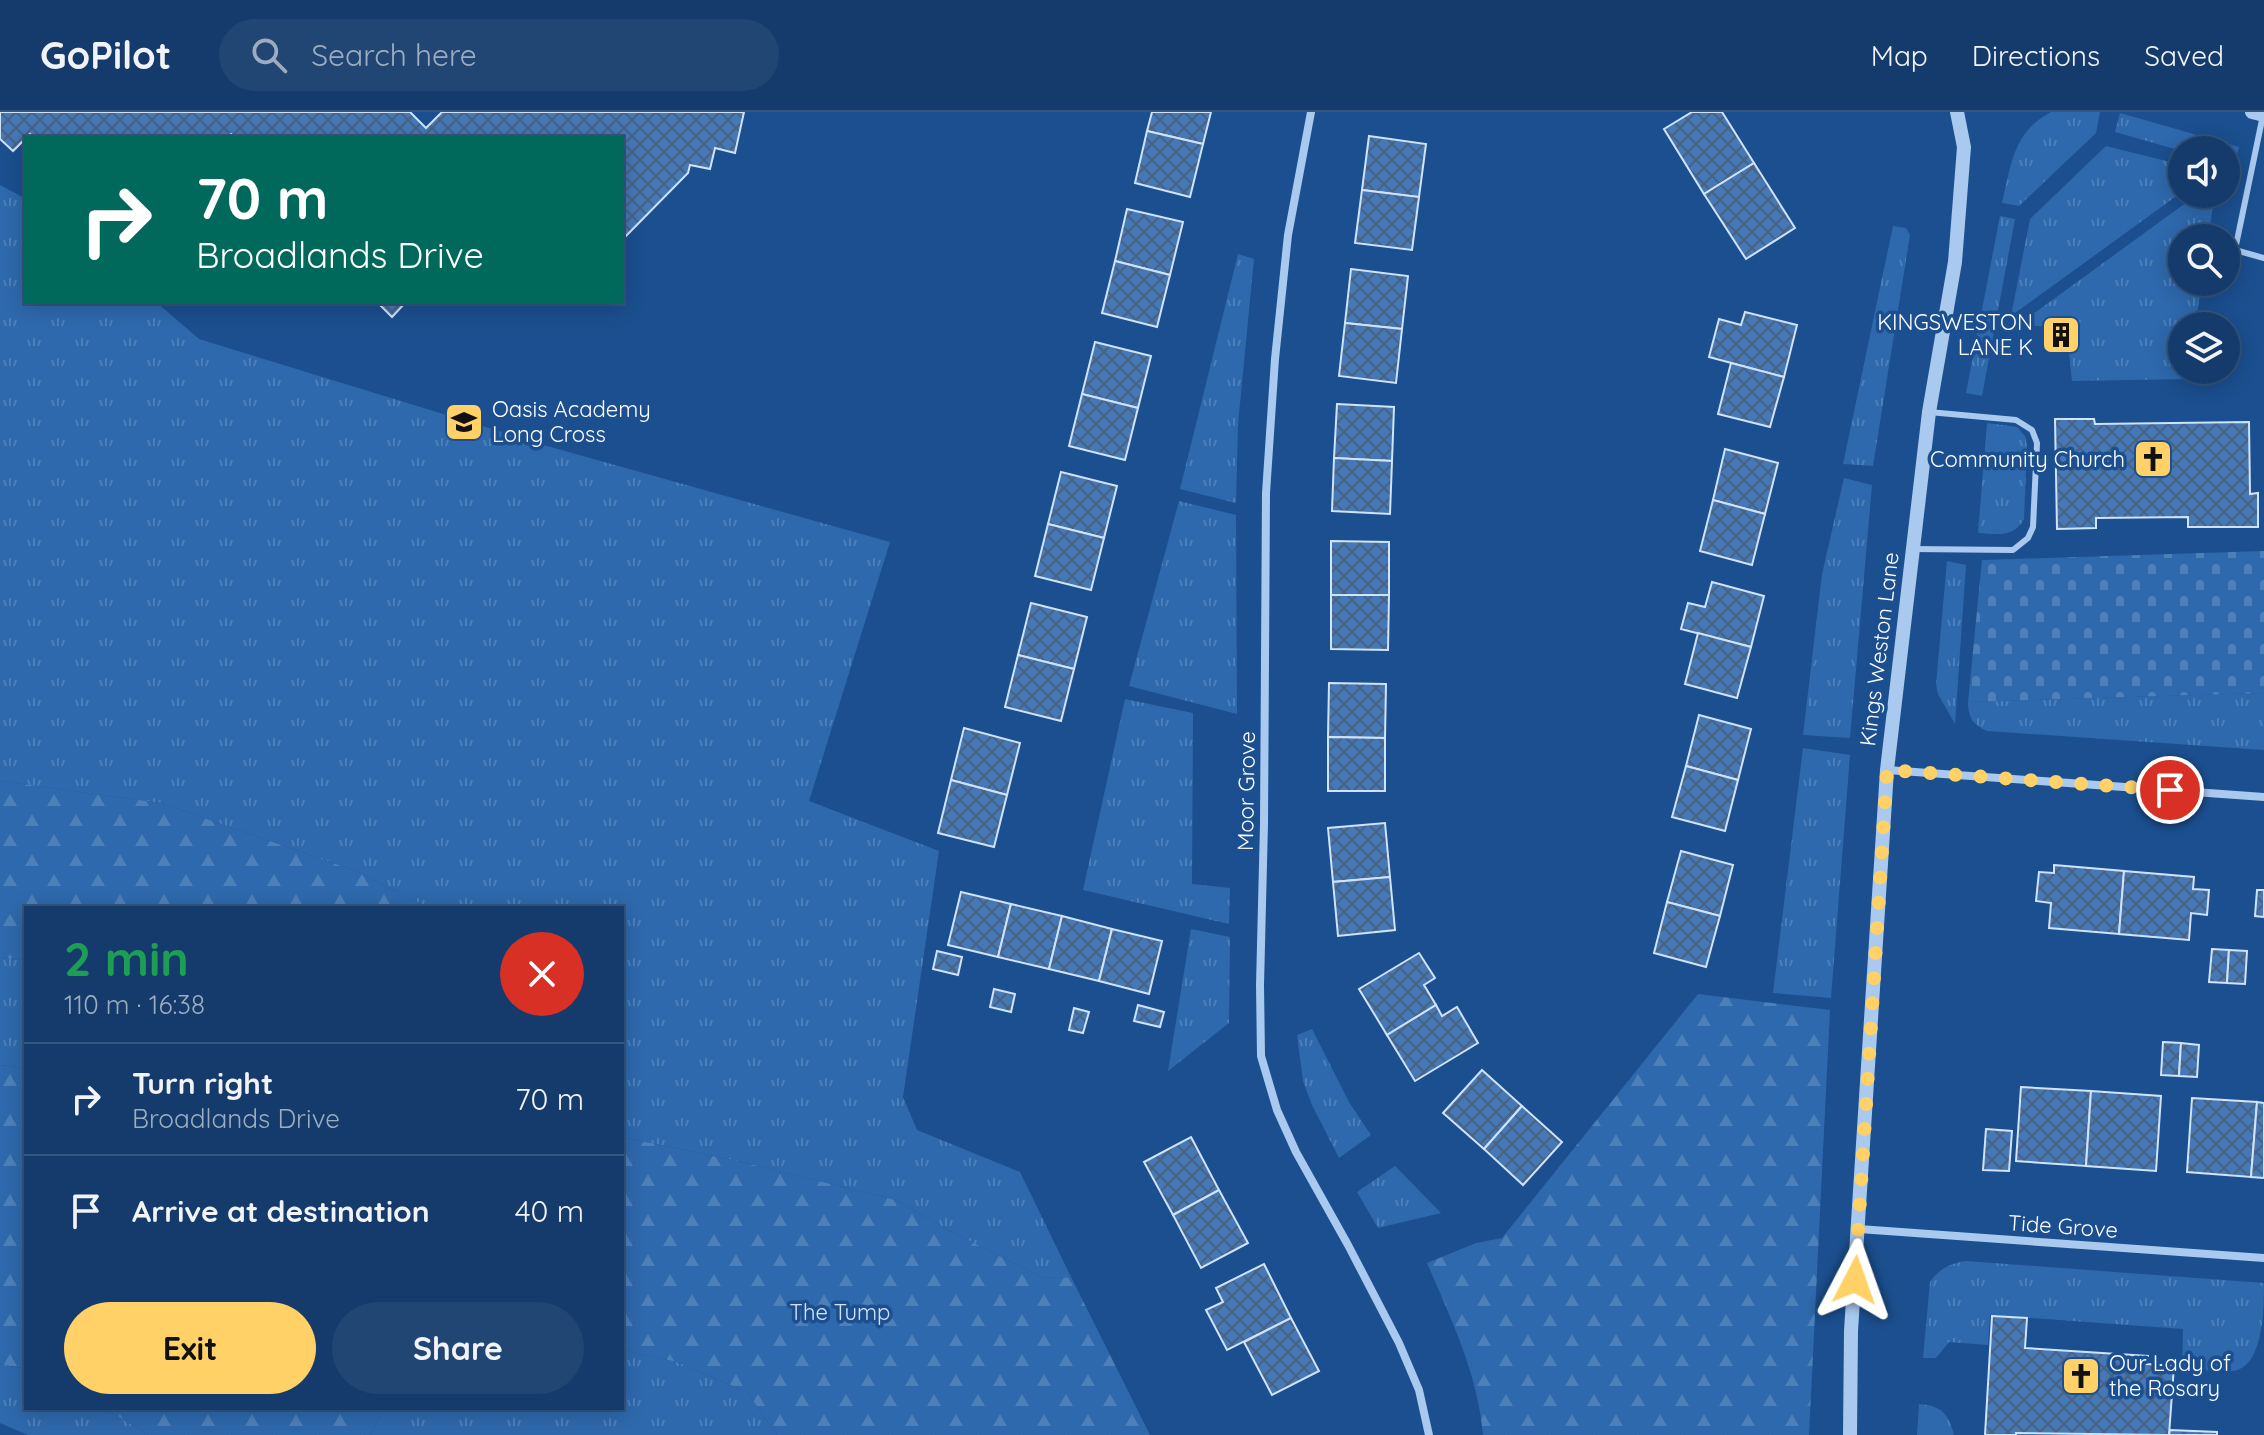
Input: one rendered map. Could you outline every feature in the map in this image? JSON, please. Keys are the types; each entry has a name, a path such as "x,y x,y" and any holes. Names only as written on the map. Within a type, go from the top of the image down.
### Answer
{"street":[{"name":"Moor Grove","path":"1311,112 1288,235 1275,359 1266,493 1261,1056 1277,1110 1296,1152 1399,1343 1419,1390 1429,1435"},
{"name":"Kings Weston Lane","path":"1850,1435 1851,1331 1887,770 1929,412 1955,262 1964,147 1957,112"},
{"path":"1887,770 2264,797"},
{"name":"Tide Grove","path":"1859,1229 2264,1258"}],"lane":[{"path":"2260,114 2235,250 2264,258"},
{"path":"1913,549 2013,550 2028,538 2033,527 2037,443 2032,430 2016,420 1929,412"}],"green space":[{"path":"2051,112 2100,112 2096,133 2019,206 2002,203 2011,163 2021,140 2038,120"},
{"path":"2120,113 2200,136 2168,136 2168,147 2115,132"},
{"path":"2106,146 2168,162 2168,202 2011,316 2030,219"},
{"name":"Oasis Academy Long Cross","path":"0,185 24,198 24,304 158,304 199,339 547,446 890,542 809,801 939,851 903,1097 917,1130 1020,1172 1071,1277 1041,1277 896,1200 742,1162 624,1137 624,906 425,906 356,871 161,803 0,781"},
{"path":"2179,208 2213,208 2210,224 2168,224 2168,296 2200,296 2197,312 2168,312 2168,379 2072,381 2068,343 2071,331 2018,325"},
{"path":"2000,216 2015,219 1982,396 1966,393"},
{"path":"1893,226 1906,228 1910,235 1873,466 1843,464"},
{"path":"1238,254 1254,259 1238,424 1236,503 1180,489"},
{"path":"1987,423 2017,427 2025,436 2027,446 2024,519 2015,529 2004,534 1978,533"},
{"path":"1844,478 1872,485 1850,738 1803,735 1822,574"},
{"path":"1179,501 1236,515 1237,714 1129,686"},
{"path":"2264,551 2264,693 1968,702 1982,560"},
{"path":"1947,561 1966,565 1955,724 1938,694 1936,684"},
{"path":"2264,693 2264,750 1987,731 1972,720 1968,702"},
{"path":"1125,699 1193,713 1192,884 1230,888 1229,924 1083,890"},
{"path":"1803,748 1850,755 1831,998 1773,993"},
{"path":"0,781 161,803 356,871 425,906 24,906 24,960 0,957"},
{"path":"1191,929 1230,937 1229,1023 1168,1071"},
{"path":"0,957 24,960 24,1068 0,1065"},
{"path":"1698,994 1830,1010 1809,1435 1483,1435 1476,1390 1454,1326 1427,1263 1476,1243 1502,1238"},
{"path":"1312,1029 1349,1102 1371,1135 1339,1158 1303,1081 1297,1035"},
{"path":"0,1065 24,1068 24,1369 0,1364"},
{"name":"The Tump","path":"624,1137 742,1162 896,1200 1041,1277 1071,1277 1150,1435 777,1435 747,1392 677,1362 624,1350"},
{"path":"1395,1166 1441,1213 1378,1228 1357,1192"},
{"path":"1966,1261 2264,1283 2260,1335 2251,1359 2243,1367 2233,1371 2214,1371 2182,1368 2183,1329 1990,1315 1988,1345 1949,1342 1936,1358 1923,1358 1930,1282 1945,1267"},
{"path":"624,1350 677,1362 747,1392 777,1435 370,1435 384,1410 624,1410"},
{"path":"0,1364 24,1369 24,1410 107,1410 149,1435 28,1435 0,1423"},
{"path":"1919,1404 1943,1412 1954,1435 1917,1435"},
{"path":"107,1410 384,1410 370,1435 149,1435"}],"building":[{"path":"0,112 410,112 426,128 442,112 744,112 735,153 715,148 710,169 690,165 688,173 624,238 624,136 30,134 24,136 13,151 0,139"},
{"path":"1152,112 1211,112 1203,144 1147,131"},
{"path":"1692,112 1722,112 1754,163 1704,194 1664,129"},
{"path":"1147,131 1203,144 1190,197 1135,183"},
{"path":"1369,136 1426,144 1419,197 1362,190"},
{"path":"1754,163 1795,228 1746,259 1704,194"},
{"path":"1362,190 1419,197 1412,250 1355,243"},
{"path":"1127,209 1183,222 1170,275 1115,261"},
{"path":"1115,261 1170,275 1157,327 1102,313"},
{"path":"1351,269 1408,276 1402,329 1345,323"},
{"path":"379,304 404,304 392,317"},
{"path":"1745,312 1797,325 1784,377 1709,357 1719,319 1741,325"},
{"path":"1345,323 1402,329 1396,383 1339,376"},
{"name":"KINGSWESTON LANE K","path":"2055,327 2071,331 2068,343 2052,340"},
{"path":"1095,342 1151,356 1138,408 1082,394"},
{"path":"1731,363 1784,377 1770,427 1718,414"},
{"path":"1082,394 1138,408 1125,460 1069,446"},
{"path":"1337,404 1394,407 1392,461 1334,458"},
{"name":"Community Church","path":"2055,419 2094,419 2095,424 2249,422 2250,494 2258,493 2258,527 2188,527 2188,517 2096,518 2096,528 2057,529"},
{"path":"1725,449 1778,463 1765,514 1713,500"},
{"path":"1334,458 1392,461 1390,514 1332,511"},
{"path":"1061,472 1117,486 1104,538 1048,524"},
{"path":"1713,500 1765,514 1752,565 1700,551"},
{"path":"1048,524 1104,538 1091,590 1035,576"},
{"path":"1331,541 1389,542 1389,595 1331,595"},
{"path":"1712,582 1764,596 1751,647 1681,629 1688,603 1705,607"},
{"path":"1331,595 1389,595 1388,650 1331,649"},
{"path":"1031,603 1087,617 1074,669 1018,655"},
{"path":"1698,633 1751,647 1737,698 1685,684"},
{"path":"1018,655 1074,669 1061,721 1005,707"},
{"path":"1329,683 1386,684 1385,738 1328,737"},
{"path":"1699,715 1751,729 1738,780 1686,766"},
{"path":"964,728 1020,743 1007,795 951,780"},
{"path":"1328,737 1385,738 1385,791 1328,791"},
{"path":"1686,766 1738,780 1725,831 1672,817"},
{"path":"951,780 1007,795 994,847 938,833"},
{"path":"1385,823 1390,877 1333,882 1328,828"},
{"path":"1681,851 1733,865 1720,916 1667,902"},
{"path":"2054,865 2124,871 2119,934 2049,928 2051,903 2036,901 2039,872 2054,873"},
{"path":"2124,871 2194,877 2193,889 2209,890 2207,915 2191,913 2189,940 2119,934"},
{"path":"1390,877 1395,930 1338,936 1333,882"},
{"path":"2257,890 2264,890 2264,917 2255,916"},
{"path":"961,892 1011,904 998,957 948,945"},
{"path":"1667,902 1720,916 1706,967 1654,953"},
{"path":"1011,904 1062,916 1049,969 998,957"},
{"path":"1062,916 1112,929 1099,981 1049,969"},
{"path":"1112,929 1162,941 1149,994 1099,981"},
{"path":"2212,949 2229,950 2227,983 2209,982"},
{"path":"2229,950 2247,951 2245,984 2227,983"},
{"path":"937,951 962,957 958,975 933,969"},
{"path":"1419,953 1435,978 1424,985 1436,1005 1387,1035 1359,989"},
{"path":"994,989 1015,994 1011,1012 990,1007"},
{"path":"1138,1005 1164,1012 1160,1027 1134,1021"},
{"path":"1436,1005 1442,1016 1457,1007 1478,1043 1415,1081 1387,1035"},
{"path":"1074,1008 1089,1012 1083,1033 1069,1030"},
{"path":"2163,1042 2181,1043 2179,1076 2161,1075"},
{"path":"2181,1043 2199,1045 2197,1077 2179,1076"},
{"path":"1482,1070 1522,1106 1484,1149 1443,1113"},
{"path":"2021,1087 2091,1091 2086,1166 2016,1161"},
{"path":"2091,1091 2161,1096 2156,1171 2086,1166"},
{"path":"2192,1098 2257,1102 2251,1177 2187,1172"},
{"path":"2257,1102 2264,1103 2264,1178 2251,1177"},
{"path":"1522,1106 1562,1142 1523,1185 1484,1149"},
{"path":"1986,1129 2012,1131 2009,1171 1983,1170"},
{"path":"1191,1137 1219,1190 1173,1215 1144,1162"},
{"path":"1219,1190 1248,1243 1201,1268 1173,1215"},
{"path":"1264,1264 1291,1318 1227,1350 1206,1310 1223,1302 1216,1288"},
{"name":"Our Lady of the Rosary","path":"1992,1316 2027,1318 2025,1348 2148,1356 2147,1364 2174,1366 2169,1435 1985,1435"},
{"path":"1291,1318 1319,1371 1272,1395 1244,1342"},
{"path":"2170,1430 2217,1432 2217,1435 2169,1435"}],"place":[{"name":"KINGSWESTON LANE K","path":"2061,335"},
{"name":"Oasis Academy Long Cross","path":"464,422"},
{"name":"Community Church","path":"2153,459"},
{"name":"Our Lady of the Rosary","path":"2081,1376"}],"route":[{"path":"1855,1280 1887,770 2170,790"}]}
